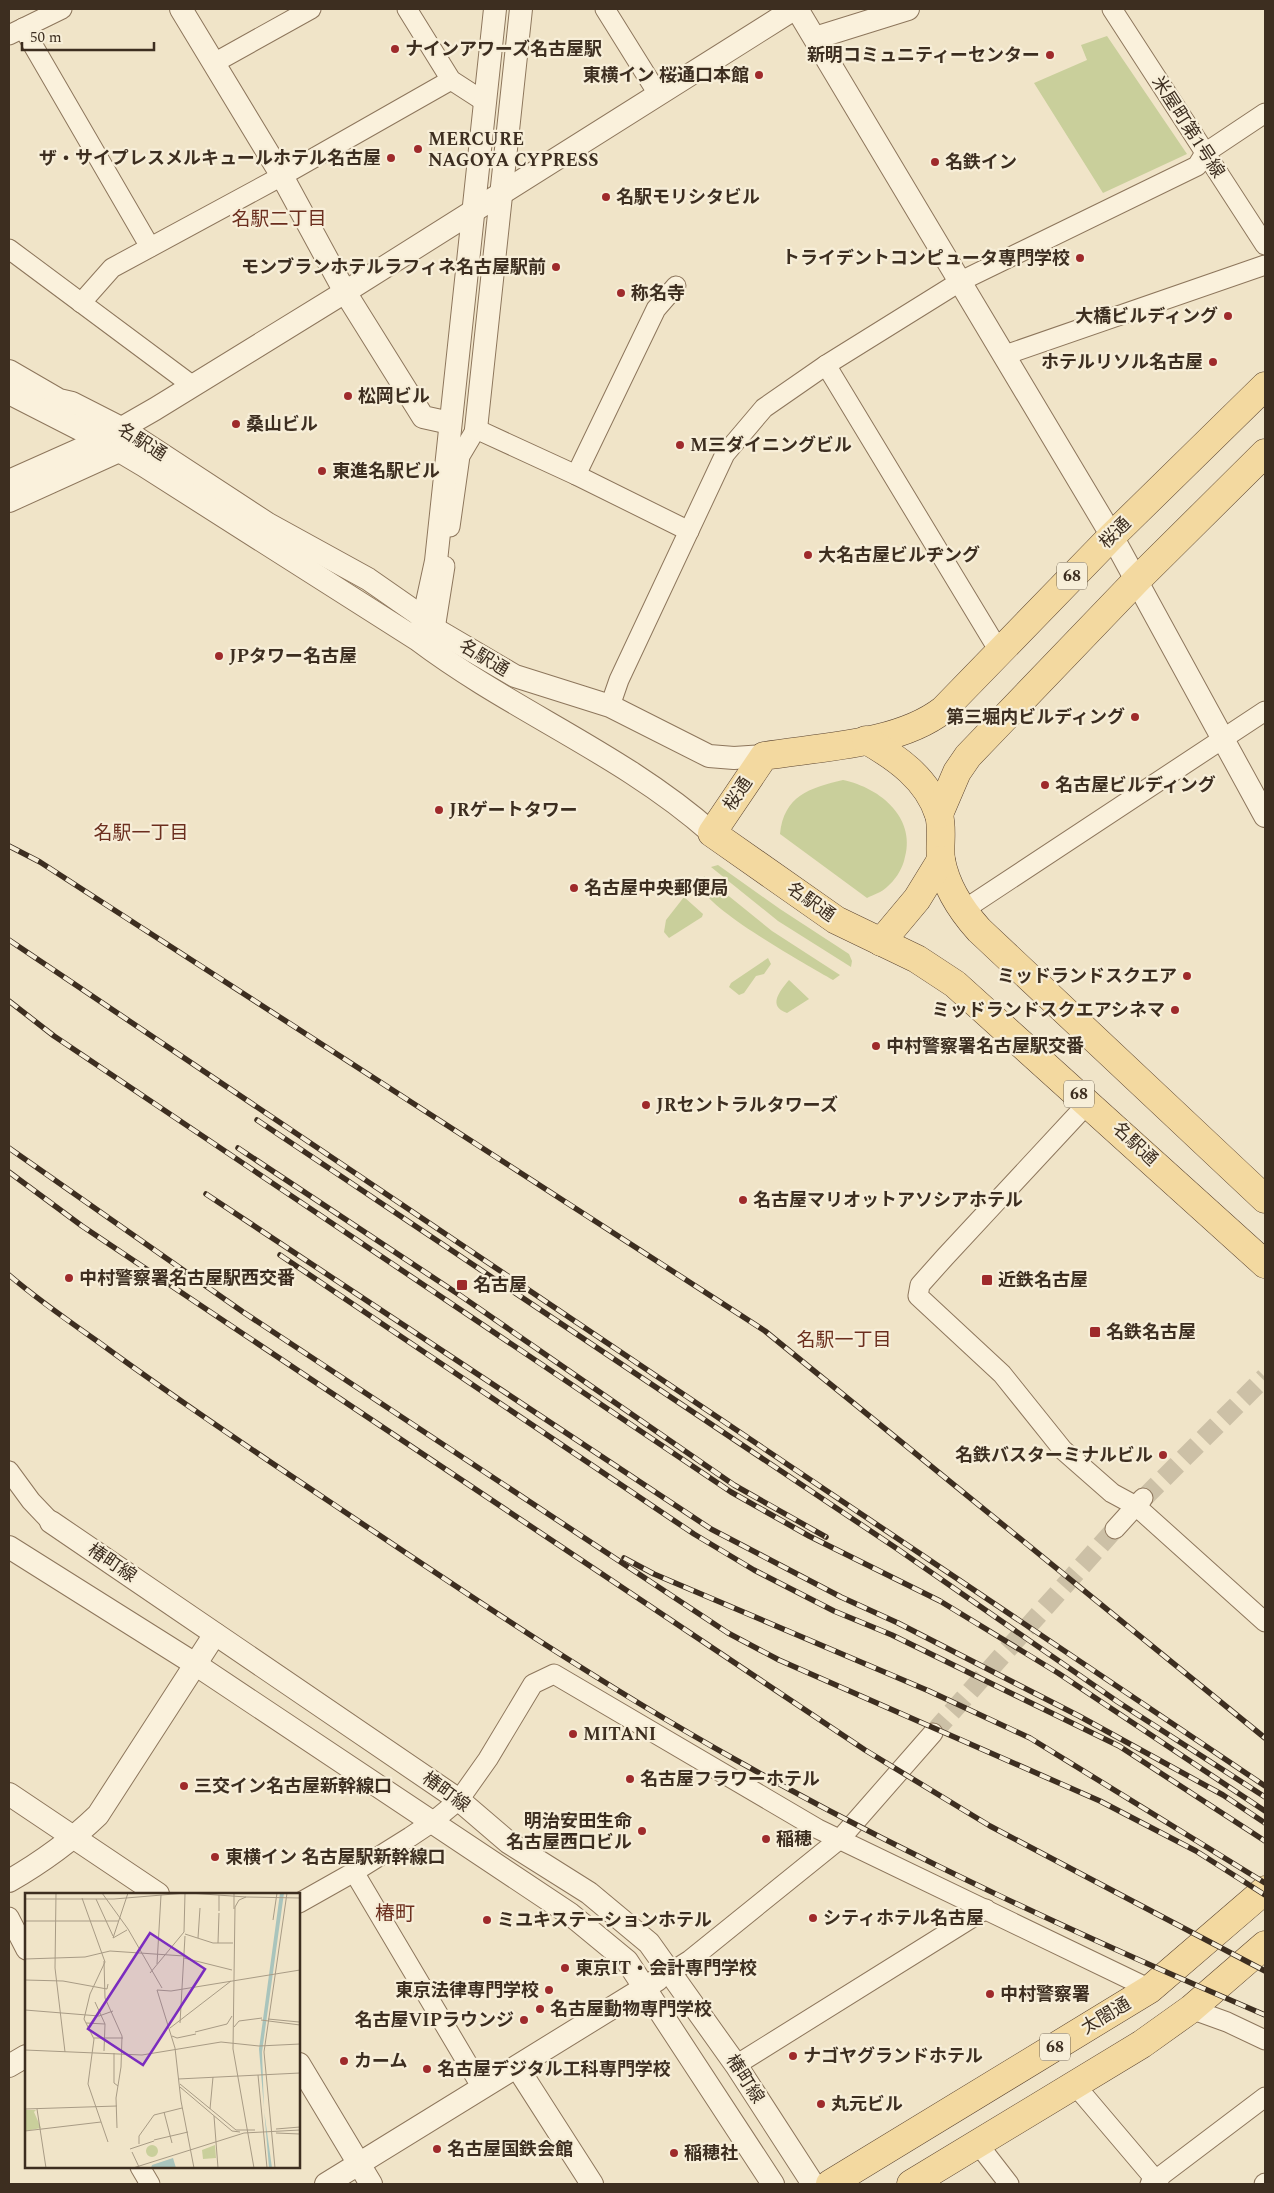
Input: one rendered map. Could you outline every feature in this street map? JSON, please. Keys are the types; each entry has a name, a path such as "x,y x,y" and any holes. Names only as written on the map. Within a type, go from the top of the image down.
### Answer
{"main road":[{"name":"桜通","path":"866,740 910,729 929,721 943,710 1112,536 1265,386"},
{"path":"939,814 958,772 968,756 1137,580 1265,453"},
{"path":"866,740 890,754 908,768 924,787 939,814 941,860 951,890 962,910 979,930 1265,1200"},
{"name":"名駅通","path":"764,756 866,740"},
{"name":"桜通","path":"712,833 764,756"},
{"name":"名駅通","path":"712,833 836,920 938,971 1088,1102 1265,1264"},
{"path":"881,942 918,899 941,860"},
{"name":"太閤通","path":"830,2184 1150,1989 1265,1890"},
{"name":"68","path":"911,2184 1142,2044 1191,2010 1265,1946"}],"street":[{"path":"62,9 16,32 150,247"},
{"path":"181,9 282,176 346,292 422,417 450,423"},
{"path":"214,63 311,9"},
{"path":"407,9 451,80 485,102"},
{"path":"426,629 436,561 495,9"},
{"path":"426,629 460,456 476,429 521,9"},
{"path":"605,9 658,94"},
{"path":"9,501 119,439 156,409 346,292 795,9 815,38 1112,536 1265,816"},
{"path":"815,38 908,9"},
{"name":"米屋町第1号線","path":"1112,9 1265,246"},
{"path":"81,303 112,268 282,176 451,80"},
{"path":"610,706 619,680 725,454 764,408 826,365 961,281 1196,166 1205,153 1265,113"},
{"path":"9,249 193,386"},
{"path":"1005,355 1265,265"},
{"path":"576,475 656,309 676,286"},
{"path":"826,365 999,651"},
{"name":"名駅通","path":"9,371 59,400 72,404 119,439 426,629 515,676 610,706 709,756 734,758 764,756"},
{"name":"名駅通","path":"9,393 119,439"},
{"path":"476,429 576,475 689,531"},
{"path":"9,480 119,439"},
{"name":"名駅通","path":"426,629 447,662 622,765 683,808 712,833"},
{"path":"962,910 1265,711"},
{"path":"1088,1102 945,1256 920,1285 918,1296 1002,1374 1063,1450 1112,1493 1140,1502 1265,1622"},
{"name":"椿町線","path":"9,1470 31,1501 52,1522 459,1800 508,1842 589,1893 649,1943 736,2065 813,2184"},
{"path":"1115,1529 1140,1502"},
{"name":"椿町線","path":"9,1547 195,1664 570,1914 627,1962 773,2184"},
{"path":"9,1881 42,1862 74,1838 98,1815 215,1634"},
{"path":"300,1902 354,1872 431,1823 459,1800 488,1759 533,1684 554,1674 818,1829 841,1838 1150,1989"},
{"path":"326,2184 690,1960 841,1838 934,1733"},
{"path":"9,1794 156,1893"},
{"path":"354,1872 482,2088"},
{"path":"736,2065 986,1909"},
{"path":"9,1917 25,1948"},
{"path":"1191,2010 1227,2022 1265,2040"},
{"path":"9,2066 25,2057"},
{"path":"300,2066 371,2184"},
{"path":"517,2067 592,2184"},
{"path":"1075,2085 1155,2183 1265,2097"},
{"path":"978,2144 1009,2184"},
{"path":"141,2168 150,2184"}],"green space":[{"path":"1107,36 1187,154 1103,193 1034,83 1087,60 1081,45"},
{"path":"843,780 871,790 883,798 901,819 906,832 907,846 904,861 899,872 885,889 867,898 780,834 782,821 787,811 800,796 819,786"},
{"path":"718,865 780,909 849,954 852,961 851,967 778,921 711,867"},
{"path":"704,876 772,931 840,975 833,980 782,950 723,911 701,888"},
{"path":"684,897 703,914 702,917 669,938 664,932 666,920"},
{"path":"768,958 771,964 764,974 756,976 744,993 739,995 729,987 731,983"},
{"path":"789,980 809,999 787,1013 781,1010 776,1002 779,993"}],"tunnel":[{"path":"1144,1498 1265,1377"},
{"path":"933,1733 1115,1529"}],"railway":[{"path":"9,846 40,862 765,1331 1265,1738"},
{"path":"9,940 1265,1786"},
{"path":"9,1001 54,1036 731,1492 809,1536 940,1601 1058,1673 1265,1811"},
{"path":"257,1120 896,1548 1118,1702 1265,1797"},
{"path":"9,1148 243,1312 728,1633 779,1660 1100,1801 1196,1851 1265,1895"},
{"path":"238,1148 461,1296 734,1485 826,1537"},
{"path":"9,1172 82,1226 865,1750 990,1826 1265,1971"},
{"path":"206,1194 711,1529 841,1597 898,1623 1079,1716 1223,1795 1265,1823"},
{"path":"280,1255 694,1534 754,1570 834,1611 892,1635 1119,1746 1265,1841"},
{"path":"9,1275 63,1317 269,1461 529,1634 683,1730 865,1830 931,1863 1064,1926 1265,2015"},
{"path":"624,1558 654,1574 929,1691 1030,1738 1265,1883"}],"place":[{"name":"ナインアワーズ名古屋駅","path":"395,49"},
{"name":"新明コミュニティーセンター","path":"1050,55"},
{"name":"東横イン 桜通口本館","path":"759,75"},
{"name":"MERCURE NAGOYA CYPRESS","path":"418,149"},
{"name":"ザ・サイプレスメルキュールホテル名古屋","path":"391,158"},
{"name":"名鉄イン","path":"935,162"},
{"name":"名駅モリシタビル","path":"606,197"},
{"name":"トライデントコンピュータ専門学校","path":"1080,258"},
{"name":"モンブランホテルラフィネ名古屋駅前","path":"556,267"},
{"name":"称名寺","path":"621,293"},
{"name":"大橋ビルディング","path":"1228,316"},
{"name":"ホテルリソル名古屋","path":"1213,362"},
{"name":"松岡ビル","path":"348,396"},
{"name":"桑山ビル","path":"236,424"},
{"name":"M三ダイニングビル","path":"680,445"},
{"name":"東進名駅ビル","path":"322,471"},
{"name":"大名古屋ビルヂング","path":"808,555"},
{"name":"JPタワー名古屋","path":"219,656"},
{"name":"第三堀内ビルディング","path":"1135,717"},
{"name":"名古屋ビルディング","path":"1045,785"},
{"name":"JRゲートタワー","path":"439,810"},
{"name":"名古屋中央郵便局","path":"574,888"},
{"name":"ミッドランドスクエア","path":"1187,976"},
{"name":"ミッドランドスクエアシネマ","path":"1175,1010"},
{"name":"中村警察署名古屋駅交番","path":"876,1046"},
{"name":"JRセントラルタワーズ","path":"646,1105"},
{"name":"名古屋マリオットアソシアホテル","path":"743,1200"},
{"name":"中村警察署名古屋駅西交番","path":"69,1278"},
{"name":"近鉄名古屋","path":"987,1280"},
{"name":"名古屋","path":"462,1285"},
{"name":"名鉄名古屋","path":"1095,1332"},
{"name":"名鉄バスターミナルビル","path":"1163,1455"},
{"name":"MITANI","path":"573,1734"},
{"name":"名古屋フラワーホテル","path":"630,1779"},
{"name":"三交イン名古屋新幹線口","path":"184,1786"},
{"name":"明治安田生命 名古屋西口ビル","path":"642,1831"},
{"name":"稲穂","path":"766,1839"},
{"name":"東横イン 名古屋駅新幹線口","path":"215,1857"},
{"name":"シティホテル名古屋","path":"813,1918"},
{"name":"ミユキステーションホテル","path":"487,1920"},
{"name":"東京IT・会計専門学校","path":"565,1968"},
{"name":"東京法律専門学校","path":"549,1990"},
{"name":"中村警察署","path":"990,1994"},
{"name":"名古屋動物専門学校","path":"540,2009"},
{"name":"名古屋VIPラウンジ","path":"524,2020"},
{"name":"ナゴヤグランドホテル","path":"793,2056"},
{"name":"カーム","path":"344,2061"},
{"name":"名古屋デジタル工科専門学校","path":"427,2069"},
{"name":"丸元ビル","path":"821,2104"},
{"name":"名古屋国鉄会館","path":"437,2149"},
{"name":"稲穂社","path":"674,2153"}],"district":[{"name":"名駅二丁目","path":"279,219"},
{"name":"名駅一丁目","path":"141,833"},
{"name":"名駅一丁目","path":"844,1340"},
{"name":"椿町","path":"395,1914"}]}
